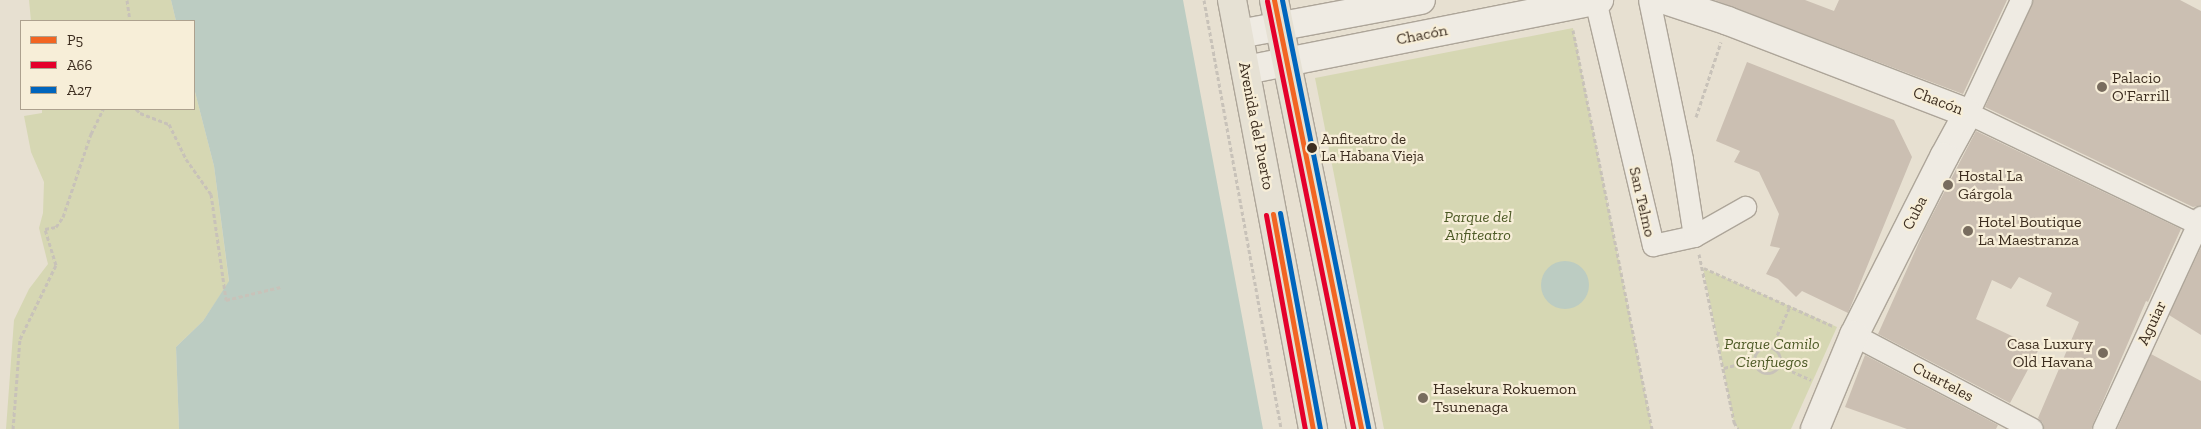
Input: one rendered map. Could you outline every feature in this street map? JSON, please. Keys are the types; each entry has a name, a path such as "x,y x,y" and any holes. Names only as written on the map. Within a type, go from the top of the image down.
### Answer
{"main road":[{"name":"Avenida del Puerto","path":"1232,0 1313,429"},
{"path":"1274,0 1361,429"}],"street":[{"path":"1239,34 1421,0"},
{"path":"1649,0 1682,159 1694,236 1745,207"},
{"name":"Chacón","path":"1664,0 1714,7 1968,113 2200,222"},
{"name":"Cuba","path":"1815,429 1854,335 1968,113 2021,0"},
{"name":"San Telmo","path":"1596,1 1653,246 1694,236"},
{"name":"Chacón","path":"1246,70 1596,1"},
{"name":"Aguiar","path":"2103,429 2200,222"},
{"name":"Cuarteles","path":"1854,335 2032,429"}],"path":[{"path":"127,0 130,20"},
{"path":"1204,0 1281,429"},
{"path":"1563,30 1573,28 1652,429"},
{"path":"13,429 20,339 56,265 45,229 56,228 63,217 92,134 103,110"},
{"path":"137,110 140,113 169,124 186,159 211,194 226,300 280,287"},
{"path":"1703,268 1854,335"},
{"path":"1772,347 1790,306"},
{"path":"1762,347 1772,347 1780,355 1780,366 1772,373 1762,373 1754,365 1755,354 1762,347"},
{"path":"1724,368 1754,360"},
{"path":"1780,366 1814,382"}],"green space":[{"path":"29,0 171,0 176,20 31,20"},
{"name":"Parque del Anfiteatro","path":"1573,28 1652,429 1384,429 1315,78"},
{"path":"195,92 214,166 229,282 203,321 176,347 179,429 6,429 14,320 29,289 48,264 39,228 43,213 44,182 31,152 24,116 42,113 42,110 195,110"},
{"name":"Parque Camilo Cienfuegos","path":"1703,268 1837,327 1791,429 1738,429 1734,422"}],"shaded area":[{"path":"171,0 1183,0 1263,429 179,429 176,347 203,321 229,281 214,166 195,92 195,20 176,20"},
{"path":"1565,261 1574,263 1582,268 1587,276 1589,285 1587,294 1582,302 1574,307 1565,309 1556,307 1548,302 1543,294 1541,285 1543,276 1548,268 1556,263"}],"building":[{"path":"1714,0 1805,0 1834,11 1839,0 2007,0 1963,94"},
{"path":"2033,0 2180,0 2201,11 2201,205 2193,207 1985,107"},
{"path":"1747,62 1894,120 1912,157 1848,313 1802,291 1796,297 1778,279 1766,274 1780,248 1770,246 1779,214 1759,172 1734,162 1740,151 1716,141"},
{"path":"1976,131 2181,229 2148,302 2146,301 2091,429 2044,429 2043,423 2038,418 2079,322 2046,306 2052,293 2019,277 2011,289 1992,280 1976,319 2039,349 2010,403 1878,334 1925,229"},
{"path":"2201,247 2201,335 2169,315"},
{"path":"2151,354 2201,381 2201,429 2117,429"},
{"path":"1865,355 1998,425 1996,429 1907,429 1845,407"}],"transit line":[{"name":"P5","path":"1274,0 1361,429"},
{"name":"A27","path":"1282,0 1368,428"},
{"name":"A66","path":"1267,1 1353,429"},
{"name":"A27","path":"1280,213 1320,428"},
{"name":"P5","path":"1273,214 1313,429"},
{"name":"A66","path":"1266,215 1305,429"}],"place":[{"name":"Palacio O'Farrill","path":"2102,87"},
{"name":"Anfiteatro de La Habana Vieja","path":"1312,148"},
{"name":"Hostal La Gárgola","path":"1948,185"},
{"name":"Hotel Boutique La Maestranza","path":"1968,231"},
{"name":"Casa Luxury Old Havana","path":"2103,353"},
{"name":"Hasekura Rokuemon Tsunenaga","path":"1423,398"}]}
